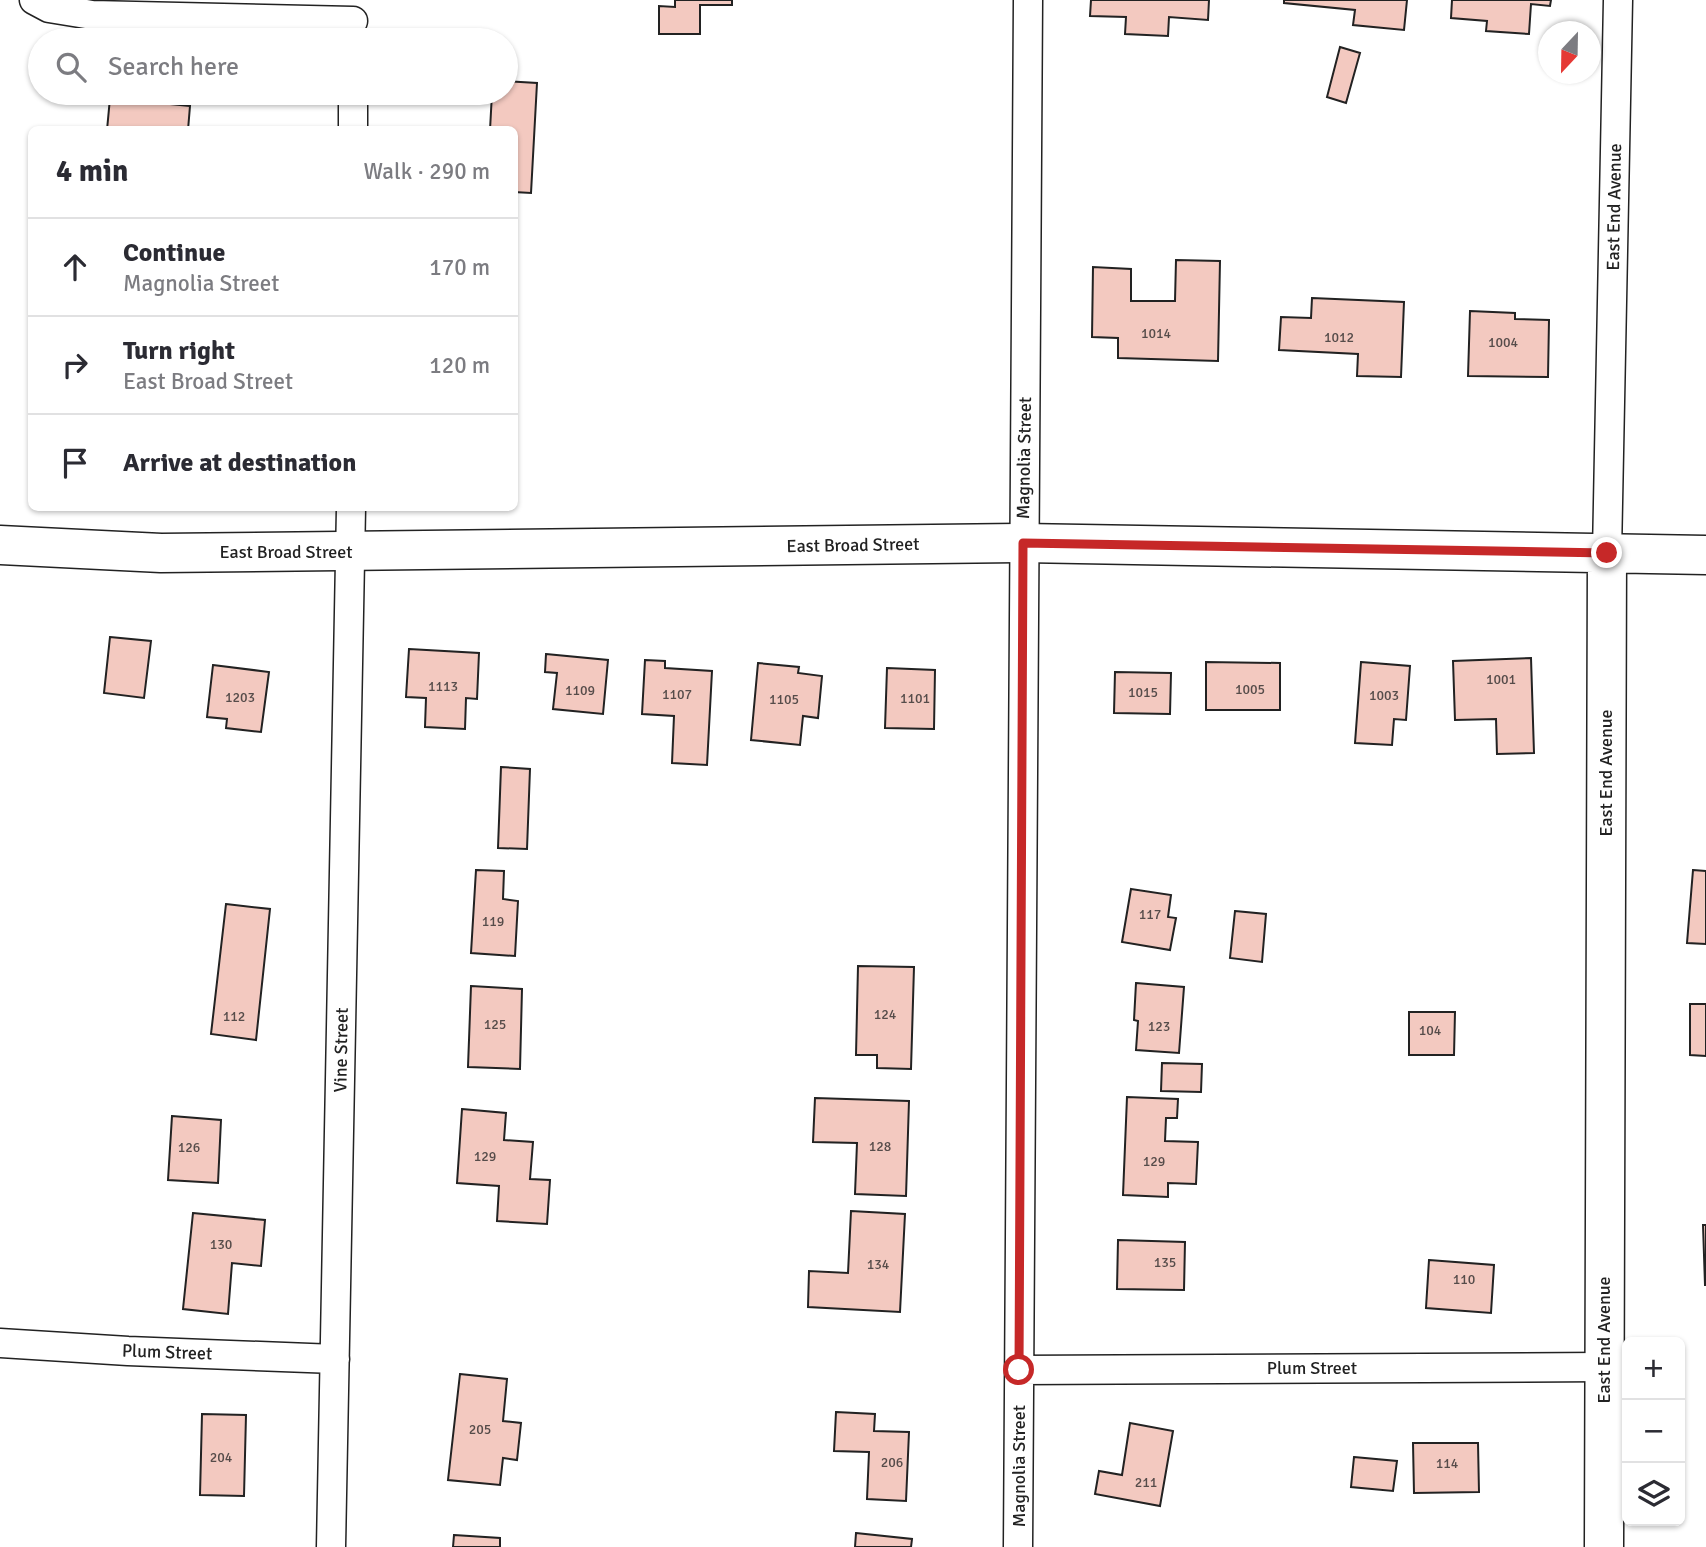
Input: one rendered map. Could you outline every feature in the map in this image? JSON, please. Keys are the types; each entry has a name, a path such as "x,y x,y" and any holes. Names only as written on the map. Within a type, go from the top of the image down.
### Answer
{"main road":[{"name":"East Broad Street","path":"0,545 161,553 1023,543 1706,555"},
{"name":"East End Avenue","path":"1604,1547 1607,553"}],"street":[{"path":"34,0 49,8 92,15 353,20"},
{"name":"Magnolia Street","path":"1018,1547 1028,0"},
{"name":"East End Avenue","path":"1607,553 1618,0"},
{"path":"353,105 353,126"},
{"name":"Vine Street","path":"331,1547 351,511"},
{"name":"Plum Street","path":"0,1343 335,1359"},
{"name":"Plum Street","path":"1019,1370 1604,1367"}],"building":[{"path":"675,0 732,0 732,5 700,5 700,34 659,34 659,6 675,7"},
{"path":"1091,0 1209,0 1208,20 1169,17 1168,36 1125,34 1126,17 1090,16"},
{"path":"1284,0 1407,0 1404,30 1353,25 1355,10 1284,3"},
{"path":"1452,0 1551,0 1550,6 1531,4 1529,34 1486,31 1487,21 1451,18"},
{"path":"1340,47 1360,53 1346,103 1327,97"},
{"path":"518,82 537,83 531,193 518,192 518,126 490,126 491,105 518,105"},
{"path":"109,105 190,106 188,126 107,126"},
{"path":"1176,260 1220,261 1218,361 1118,358 1118,338 1092,337 1093,267 1131,269 1131,301 1175,301"},
{"path":"1312,298 1404,302 1401,377 1357,376 1358,354 1279,350 1281,317 1311,318"},
{"path":"1470,311 1515,313 1515,319 1549,320 1548,377 1468,376"},
{"path":"110,637 151,641 144,698 104,693"},
{"path":"409,649 479,653 477,699 466,698 465,729 425,727 426,698 406,697"},
{"path":"546,654 608,660 603,714 553,709 557,673 545,672"},
{"path":"1531,658 1534,753 1497,754 1496,719 1455,720 1453,661"},
{"path":"645,660 665,661 665,668 712,671 707,765 672,763 674,716 642,714"},
{"path":"1206,662 1280,663 1280,710 1206,710"},
{"path":"1361,662 1410,666 1406,720 1394,719 1392,745 1355,743"},
{"path":"758,663 799,667 798,673 822,676 818,718 803,716 800,745 751,740"},
{"path":"213,665 269,672 261,732 226,728 227,719 207,717"},
{"path":"887,668 935,670 934,729 885,728"},
{"path":"1115,672 1171,673 1170,714 1114,713"},
{"path":"501,767 530,769 527,849 498,848"},
{"path":"476,870 504,871 503,899 518,901 515,956 471,953"},
{"path":"1693,870 1706,871 1706,944 1687,943"},
{"path":"1131,889 1171,895 1168,917 1176,918 1170,950 1122,942"},
{"path":"226,904 270,909 256,1040 211,1034"},
{"path":"1235,911 1266,914 1262,962 1230,958"},
{"path":"858,966 914,967 911,1069 877,1068 877,1055 856,1055"},
{"path":"1136,983 1184,987 1179,1053 1136,1050"},
{"path":"471,986 522,989 520,1069 468,1067"},
{"path":"1690,1004 1706,1004 1706,1056 1690,1055"},
{"path":"1409,1012 1455,1012 1454,1055 1409,1055"},
{"path":"1162,1063 1202,1064 1201,1092 1161,1091"},
{"path":"1127,1097 1178,1099 1177,1118 1166,1118 1165,1141 1198,1142 1196,1184 1168,1183 1168,1197 1123,1195"},
{"path":"815,1098 909,1101 906,1196 855,1194 857,1143 813,1142"},
{"path":"462,1109 506,1113 504,1140 533,1142 530,1179 550,1180 547,1224 497,1221 499,1186 457,1183"},
{"path":"172,1116 221,1120 218,1183 168,1180"},
{"path":"851,1211 905,1214 900,1312 808,1307 809,1271 848,1273"},
{"path":"193,1213 265,1220 261,1266 232,1263 228,1314 183,1309"},
{"path":"1703,1225 1706,1225 1706,1285 1705,1285"},
{"path":"1118,1240 1185,1242 1184,1290 1117,1289"},
{"path":"1429,1260 1494,1265 1491,1313 1426,1308"},
{"path":"460,1374 507,1379 503,1421 521,1423 517,1460 503,1458 500,1485 448,1480"},
{"path":"836,1412 875,1414 874,1431 909,1432 906,1501 867,1499 869,1452 834,1451"},
{"path":"202,1414 246,1415 244,1496 200,1495"},
{"path":"1130,1423 1173,1431 1160,1506 1095,1494 1099,1471 1122,1475"},
{"path":"1413,1443 1478,1443 1479,1492 1414,1493"},
{"path":"1354,1457 1397,1461 1393,1491 1351,1487"},
{"path":"856,1533 912,1539 911,1547 855,1547"},
{"path":"454,1535 500,1538 500,1547 453,1547"}],"route":[{"path":"1019,1370 1023,543 1607,553"}]}
